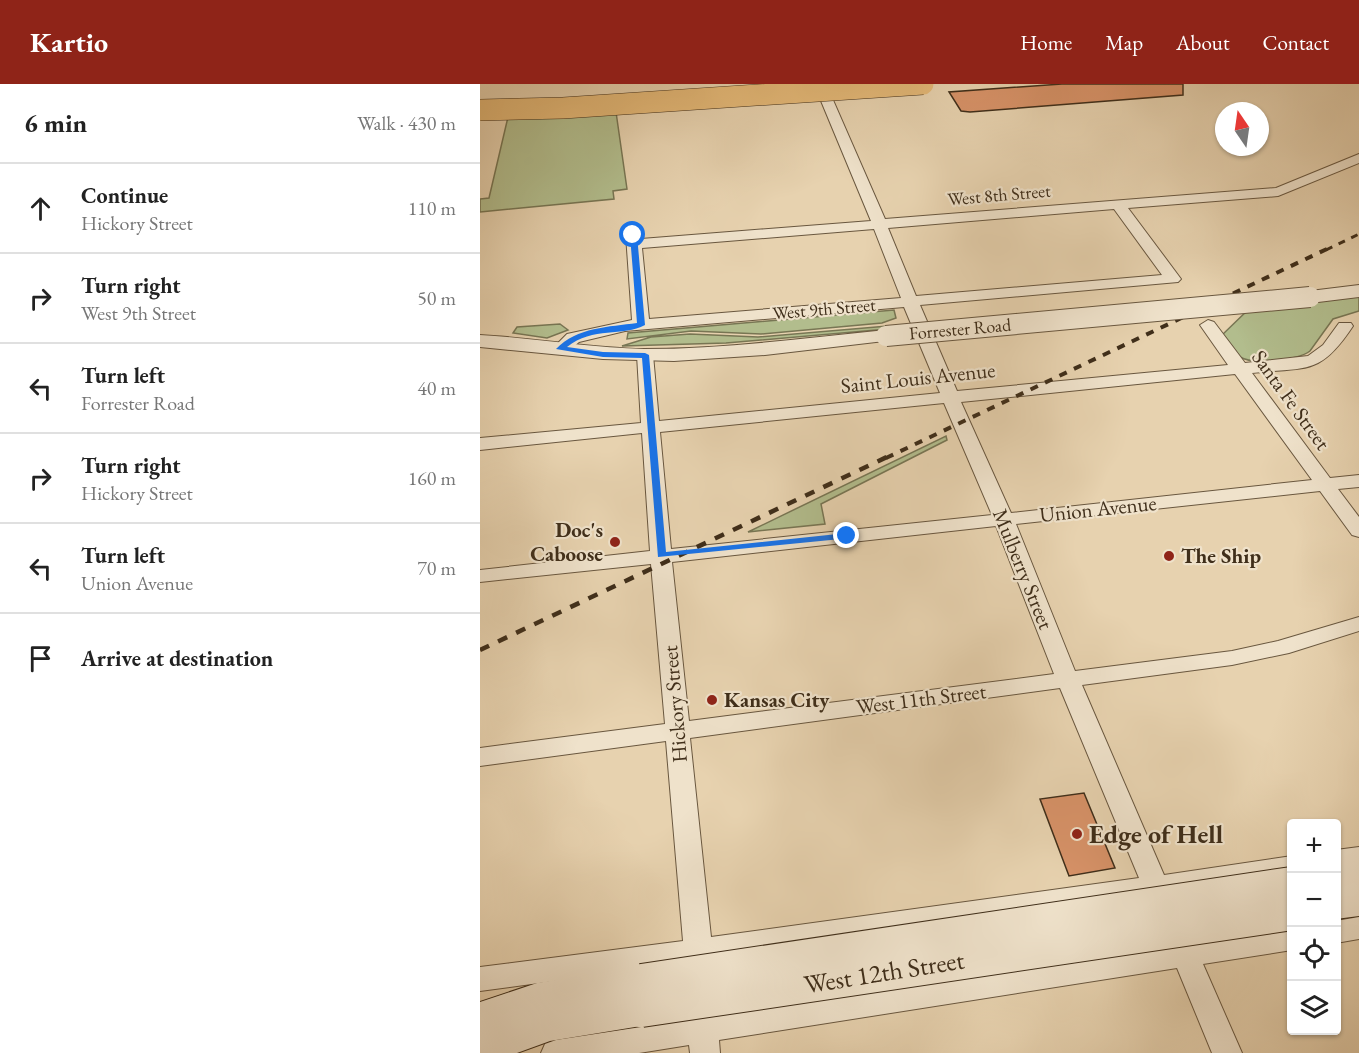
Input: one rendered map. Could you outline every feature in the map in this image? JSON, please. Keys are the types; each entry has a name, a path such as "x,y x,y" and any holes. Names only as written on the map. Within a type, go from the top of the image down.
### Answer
{"highway":[{"path":"480,110 563,108 923,84"}],"main road":[{"path":"1341,878 1359,876"},
{"name":"West 12th Street","path":"480,1048 548,1023 641,995 1287,887"},
{"path":"1341,903 1359,901"},
{"name":"West 12th Street","path":"480,1020 537,1000 641,995 1287,912"}],"street":[{"name":"Mulberry Street","path":"820,84 881,225 926,341 1004,520 1068,681 1227,1053"},
{"name":"West 8th Street","path":"641,325 634,239 881,225 1278,192 1359,158"},
{"name":"West 9th Street","path":"560,349 573,338 596,331 641,325 1173,279 1118,205"},
{"name":"Forrester Road","path":"560,349 603,354 684,354 1359,291"},
{"name":"Santa Fe Street","path":"1208,325 1359,531"},
{"name":"Saint Louis Avenue","path":"480,444 1241,370 1318,359 1326,353 1345,326"},
{"path":"480,341 560,349"},
{"name":"Hickory Street","path":"645,355 661,555 698,948 704,1042"},
{"name":"Union Avenue","path":"480,576 1359,481"},
{"name":"West 11th Street","path":"480,757 1232,658 1281,648 1359,624"},
{"path":"1341,859 1359,857"},
{"name":"West 12th Street","path":"480,979 698,948 914,922 1287,867"},
{"path":"1341,891 1359,888"},
{"path":"700,987 1140,922"},
{"path":"1341,931 1359,928"},
{"name":"West 12th Street","path":"556,1053 704,1042 1287,940"}],"green space":[{"path":"616,112 627,189 613,191 614,199 480,212 480,199 489,198 508,117"},
{"path":"1359,296 1359,311 1333,319 1310,351 1296,357 1265,361 1246,359 1235,352 1222,335 1250,308"},
{"path":"894,310 896,318 882,323 761,334 691,331 627,339 628,333"},
{"path":"560,324 568,330 547,338 513,333 517,327"},
{"path":"888,326 899,328 726,343 622,346 651,337 690,334 758,337"},
{"path":"946,436 947,440 821,504 825,524 748,532"}],"building":[{"path":"1062,84 1183,84 1183,95 970,112 961,111 949,92"},
{"name":"Edge of Hell","path":"1084,793 1115,868 1069,876 1040,799"}],"railway":[{"path":"1326,250 1359,234"},
{"path":"886,458 1329,248"},
{"path":"480,650 889,456"}],"place":[{"name":"Doc's Caboose","path":"615,542"},
{"name":"The Ship","path":"1169,556"},
{"name":"Kansas City","path":"712,700"},
{"name":"Edge of Hell","path":"1077,834"}],"route":[{"path":"633,235 641,325 596,331 573,338 560,349 603,354 645,355 661,555 847,536"}]}
